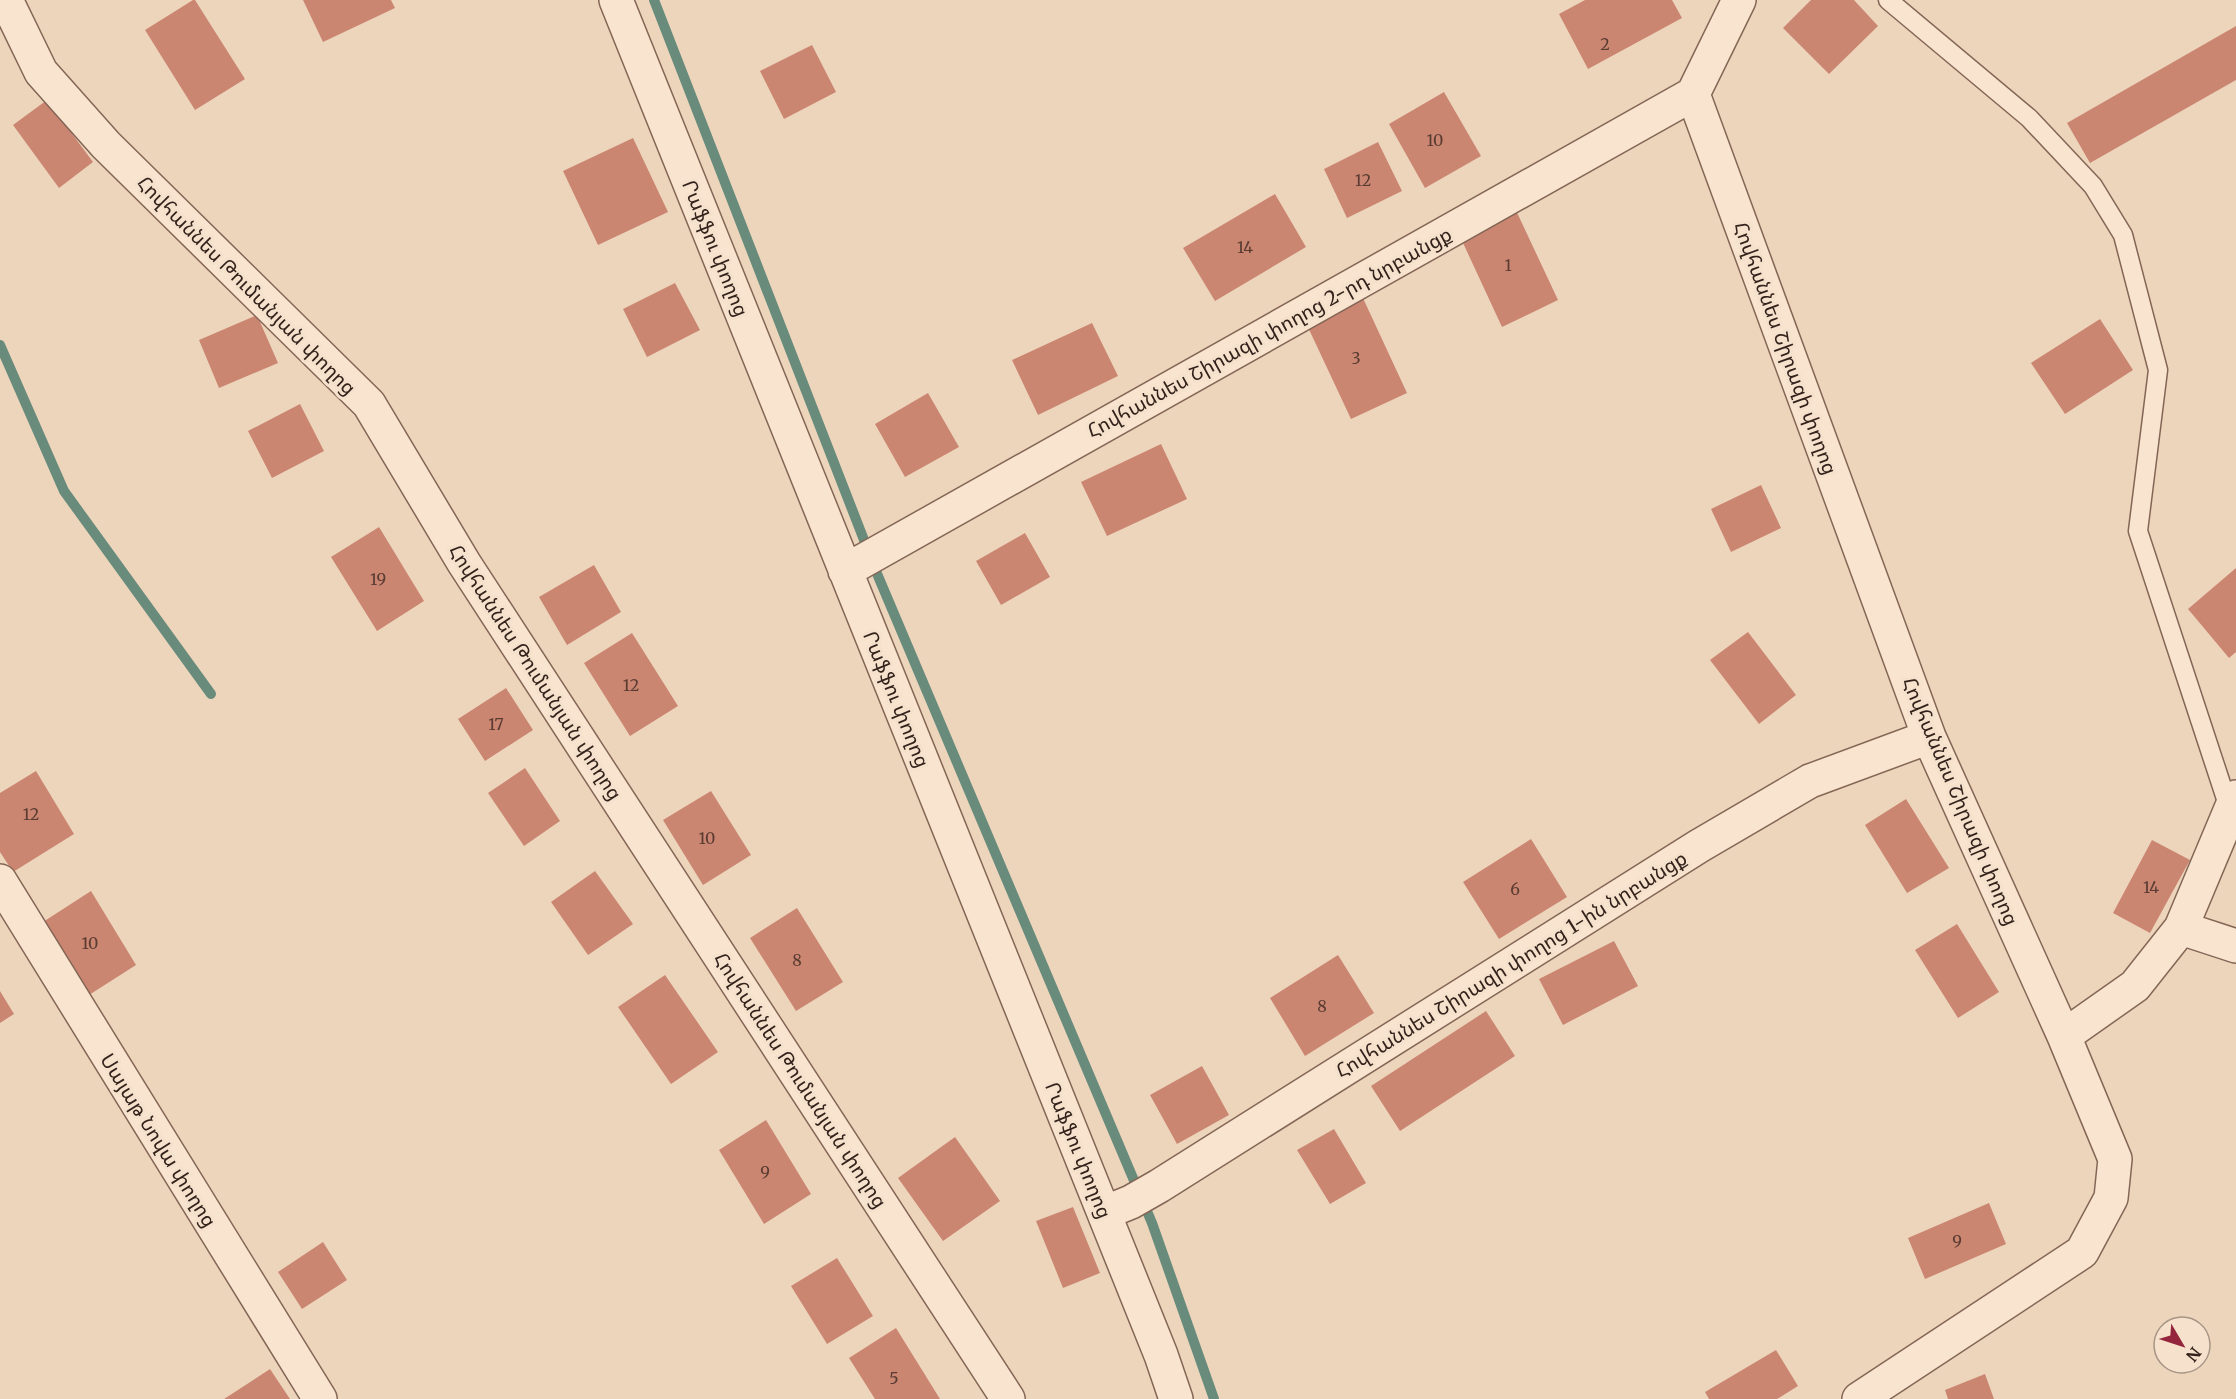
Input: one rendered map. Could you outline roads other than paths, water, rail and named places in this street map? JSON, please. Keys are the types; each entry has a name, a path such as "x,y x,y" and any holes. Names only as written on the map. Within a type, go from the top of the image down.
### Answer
{"street":[{"name":"Րաֆֆու փողոց","path":"616,0 862,561 1104,1213 1161,1355 1176,1399"},
{"path":"1693,94 1739,0"},
{"name":"Հովհաննես Թումանյան փողոց","path":"8,3 41,72 106,145 369,404 464,563 1008,1399"},
{"name":"Հովհաննես Շիրազի փողոց 2-րդ նրբանցք","path":"862,561 1693,94"},
{"name":"Հովհաննես Շիրազի փողոց","path":"1693,94 1929,737 2064,1036 2115,1159 2111,1198 2082,1252 1859,1399"},
{"name":"Հովհաննես Շիրազի փողոց 1-ին նրբանցք","path":"1104,1213 1131,1202 1159,1186 1740,822 1810,781 1929,737"},
{"path":"2064,1036 2134,986 2181,928 2233,804"},
{"name":"Սայաթ Նովա փողոց","path":"0,881 320,1399"},
{"path":"2181,928 2236,946"}],"lane":[{"path":"1888,0 2029,118 2093,186 2123,235 2158,370 2138,531 2233,804"}],"waterway":[{"path":"654,0 878,576 1152,1223 1214,1399"},
{"path":"0,345 64,491 211,694"}]}
